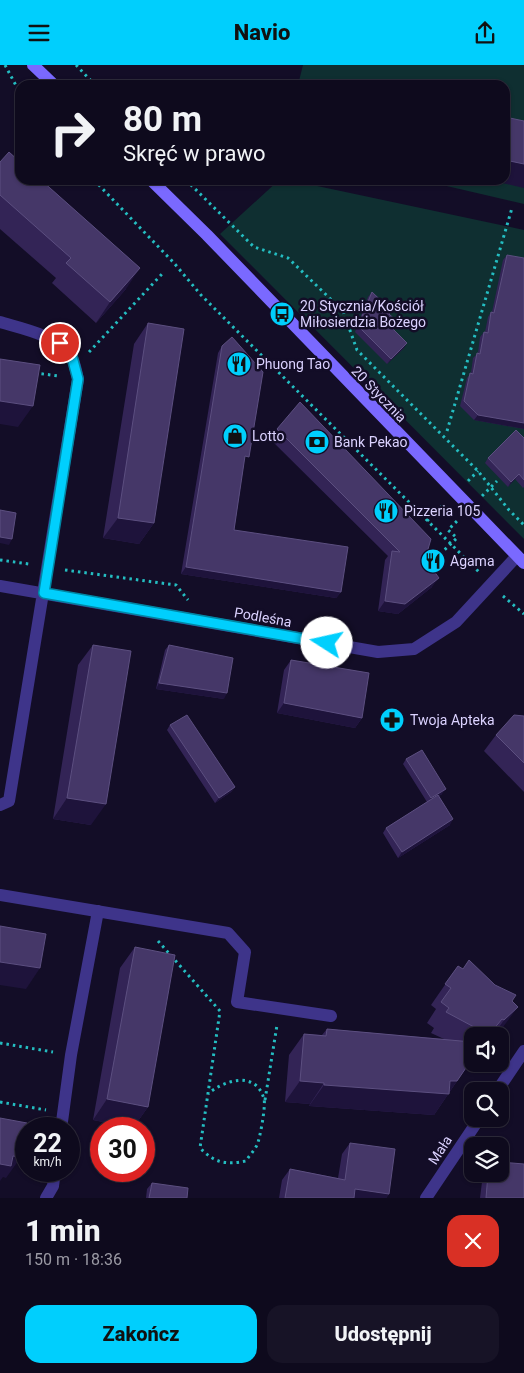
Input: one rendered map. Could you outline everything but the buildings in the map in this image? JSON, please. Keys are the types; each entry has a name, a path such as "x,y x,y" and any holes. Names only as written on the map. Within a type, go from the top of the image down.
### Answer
{"street":[{"path":"34,65 49,80"},
{"name":"20 Stycznia","path":"156,185 208,235 520,560"},
{"path":"0,322 29,330 60,343 72,357 77,373 44,593 9,801 0,805"},
{"name":"Podleśna","path":"0,586 378,653 414,649 456,622 491,584 520,560"},
{"path":"0,895 228,933 245,952 237,1002 332,1016"},
{"path":"63,1117 71,1055 98,911"},
{"path":"503,1082 524,1051"},
{"name":"Mała","path":"426,1198 474,1127"},
{"path":"46,1198 54,1182"}],"path":[{"path":"5,65 15,84"},
{"path":"76,65 90,80"},
{"path":"99,185 174,263 200,295 427,521 524,614"},
{"path":"191,185 254,247 288,258 296,263 343,311 357,350 478,471 509,510 524,525"},
{"path":"447,431 512,209"},
{"path":"29,372 77,373 162,274"},
{"path":"0,560 176,585 190,602"},
{"path":"137,918 220,1011 230,1013"},
{"path":"220,1011 200,1148 211,1159 227,1164 246,1161 258,1143 277,1022"},
{"path":"0,1043 71,1055"},
{"path":"208,1095 218,1085 232,1080 248,1081 260,1090 265,1101"},
{"path":"0,1102 64,1113"}],"green space":[{"path":"303,65 524,65 524,204 442,185 510,185 510,80 299,80"},
{"path":"274,185 312,185 524,230 524,539 220,234"}],"place":[{"name":"20 Stycznia/Kościół Miłosierdzia Bożego","path":"282,314"},
{"name":"Phuong Tao","path":"239,364"},
{"name":"Lotto","path":"235,436"},
{"name":"Bank Pekao","path":"317,442"},
{"name":"Pizzeria 105","path":"386,511"},
{"name":"Agama","path":"433,561"},
{"name":"Twoja Apteka","path":"392,720"}],"route":[{"path":"60,343 72,357 78,379 44,593 327,643"}]}
